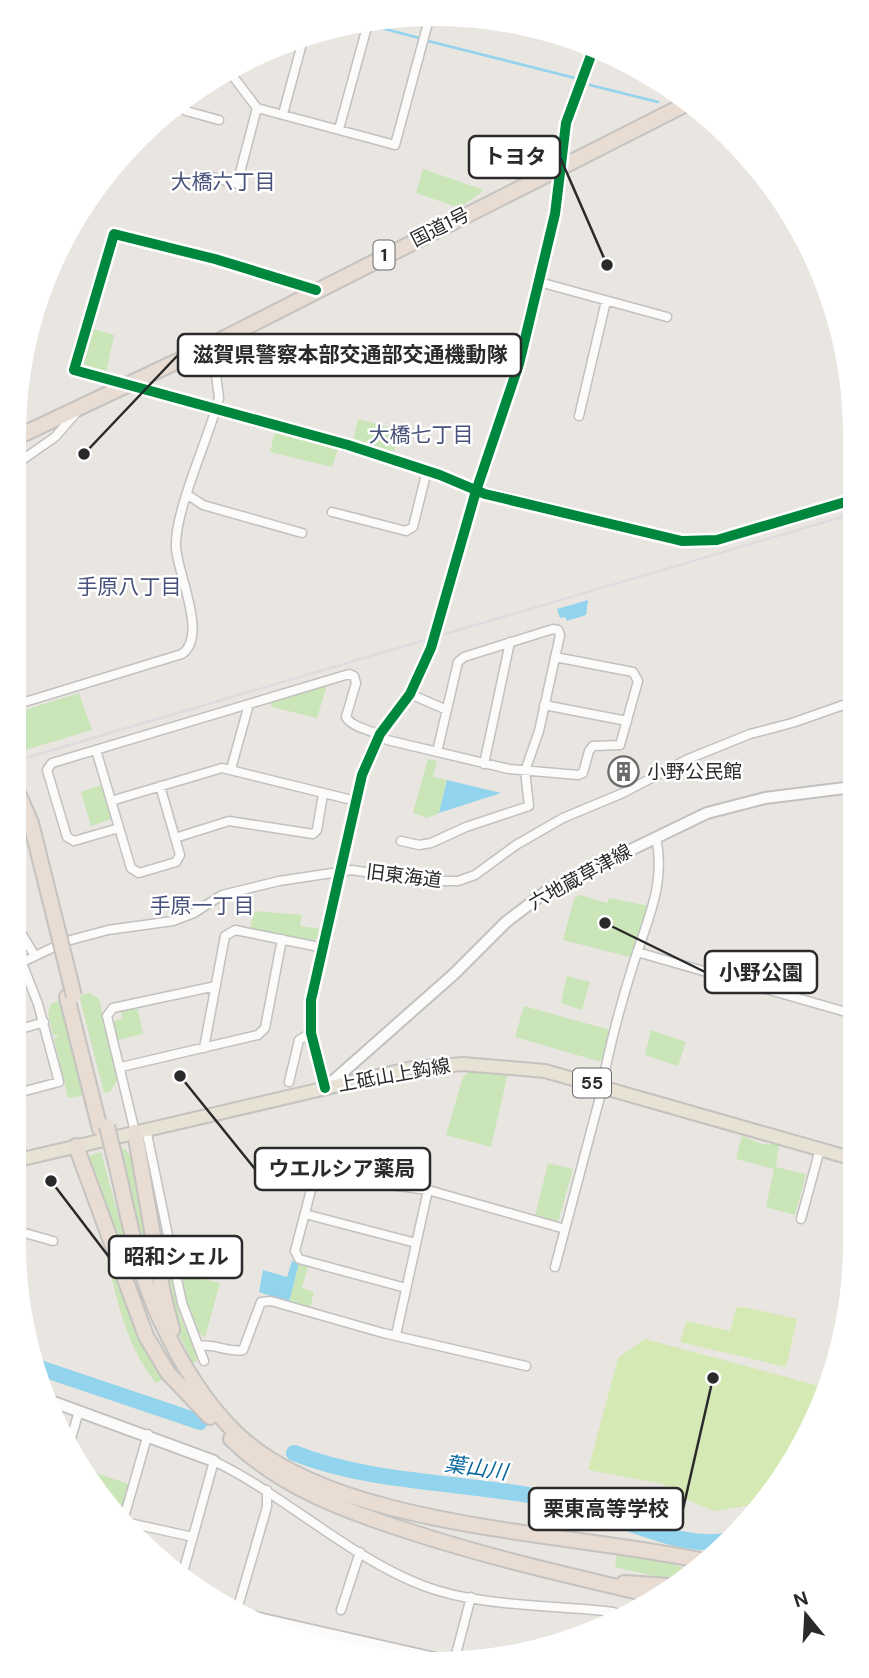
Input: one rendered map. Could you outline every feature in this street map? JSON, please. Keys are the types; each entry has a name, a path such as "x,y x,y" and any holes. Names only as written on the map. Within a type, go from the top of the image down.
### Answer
{"highway":[{"name":"国道1号","path":"26,433 201,350 316,289 679,108"},
{"name":"国道1号","path":"26,439 80,409"},
{"path":"26,441 30,437"},
{"path":"26,813 34,834 70,997 103,1128 159,1317 178,1354 211,1405 236,1433 261,1452 303,1476 374,1504 693,1559"},
{"path":"26,846 70,997"},
{"path":"140,1131 163,1294 178,1354"},
{"path":"76,1146 146,1336 168,1373 255,1462 317,1499 467,1550 645,1593"},
{"path":"110,1152 134,1266 168,1353 196,1401"},
{"path":"630,1549 685,1565"},
{"path":"602,1583 657,1585"}],"main road":[{"name":"上砥山上鈎線","path":"26,1158 412,1068 463,1064 545,1071 843,1155"}],"street":[{"path":"235,78 257,108 395,145 427,26"},
{"path":"339,129 366,32"},
{"path":"283,114 301,49"},
{"path":"325,1088 311,1033 311,1000 342,872 355,801 362,775 380,734 410,694 431,648 477,491 523,352 555,214 559,168 569,111 590,57"},
{"path":"204,176 237,184 257,108"},
{"path":"186,111 219,120"},
{"path":"316,289 215,258 114,234 74,370 332,440 427,470 477,491 597,522 695,542 718,540 843,503"},
{"path":"539,282 667,317"},
{"path":"579,416 606,301"},
{"path":"26,702 188,650 194,632 176,548 177,530 216,408 219,384 201,350"},
{"path":"26,457 55,437 80,409"},
{"path":"331,512 406,531 413,527 427,470"},
{"path":"188,495 203,505 302,533"},
{"path":"401,841 419,845 431,843 466,827 525,810 530,801 525,771 544,705 560,635 558,630 464,656 458,662 437,752"},
{"path":"484,764 510,642"},
{"path":"119,828 74,841 67,837 47,770 52,763 349,674 354,676 356,683 346,717 350,724 380,734 387,740 484,764 525,771 583,773 593,746 620,745 638,681 636,675 577,659 555,657"},
{"path":"410,694 447,710"},
{"path":"231,769 249,704"},
{"path":"544,705 627,720"},
{"name":"旧東海道","path":"26,961 67,941 107,930 173,921 234,891 342,872 368,871 437,882 475,875 540,830 611,799 688,759 750,734 843,705"},
{"path":"96,750 131,868 139,873 176,862 180,855 160,786"},
{"path":"111,801 222,768 355,801"},
{"name":"六地蔵草津線","path":"325,1088 400,1023 528,904 548,890 707,813 736,804 843,788"},
{"path":"175,838 229,821 313,834 317,830 323,794"},
{"path":"555,1267 637,952 658,893 661,864 656,837"},
{"path":"204,1048 225,936 235,930 324,948"},
{"path":"121,1068 258,1035 265,1028 282,939"},
{"path":"26,941 35,956"},
{"path":"637,952 843,1011"},
{"path":"26,983 44,1023 59,1082 26,1091"},
{"path":"204,1361 182,1303 140,1131 107,1016 113,1008 216,986"},
{"path":"26,1028 44,1023"},
{"path":"289,1082 299,1040 311,1033"},
{"path":"801,1219 820,1149"},
{"path":"297,1162 368,1182 428,1190 565,1228"},
{"path":"317,1167 295,1251 299,1259 407,1288"},
{"path":"396,1335 428,1190"},
{"path":"305,1214 416,1243"},
{"path":"26,1233 53,1241"},
{"path":"198,1346 211,1344 235,1352 243,1350 261,1301 271,1301 526,1366"},
{"path":"59,1404 148,1434 214,1461 267,1490 380,1565 425,1586 471,1597 611,1612"},
{"path":"73,1433 79,1411"},
{"path":"127,1511 148,1434"},
{"path":"185,1566 214,1461"},
{"path":"239,1602 267,1507 267,1490"},
{"path":"139,1524 193,1537"},
{"path":"341,1610 360,1552"},
{"path":"456,1651 471,1597"},
{"path":"291,1626 399,1650"}],"green space":[{"path":"423,169 484,190 460,208 416,193"},
{"path":"90,328 114,335 106,372 84,366 82,362"},
{"path":"358,419 399,430 394,452 353,440"},
{"path":"276,428 339,446 332,467 270,452"},
{"path":"327,685 317,718 272,707 270,702"},
{"path":"79,693 92,730 26,750 26,710"},
{"path":"428,759 437,761 433,777 447,780 439,813 427,818 413,813"},
{"path":"102,785 112,819 91,826 81,792"},
{"path":"580,895 607,903 609,898 649,906 630,957 563,940 574,899"},
{"path":"254,911 302,915 300,926 320,929 319,937 313,941 250,929"},
{"path":"567,976 590,982 582,1010 561,1003"},
{"path":"89,993 99,999 119,1077 110,1092 104,1093 79,995"},
{"path":"62,999 86,1095 68,1098 54,1039 59,1035 53,1035 48,1013 51,1004"},
{"path":"137,1006 143,1034 118,1040 113,1021 122,1019 121,1010"},
{"path":"524,1006 610,1030 601,1062 515,1037"},
{"path":"651,1030 686,1042 678,1066 645,1055"},
{"path":"469,1071 508,1073 491,1147 446,1135 463,1077"},
{"path":"742,1136 762,1144 779,1144 776,1167 806,1174 795,1215 766,1207 774,1169 736,1159"},
{"path":"118,1148 125,1149 134,1160 152,1263 147,1262"},
{"path":"101,1152 139,1291 134,1292 88,1161 91,1155"},
{"path":"548,1163 573,1169 558,1222 535,1216"},
{"path":"156,1208 179,1313 199,1358 193,1364 176,1328"},
{"path":"110,1256 167,1378 156,1383 138,1355 124,1323 107,1257"},
{"path":"299,1263 308,1266 302,1288 314,1292 310,1308 289,1302"},
{"path":"182,1274 220,1283 205,1337 194,1326 191,1318"},
{"path":"744,1307 797,1319 786,1367 680,1342 686,1321 730,1331 736,1308"},
{"path":"645,1339 817,1385 788,1448 747,1505 714,1511 678,1496 663,1484 588,1470 618,1358"},
{"path":"97,1473 131,1485 124,1508"},
{"path":"617,1553 657,1559 683,1567 666,1579 615,1567"}],"water":[{"path":"588,600 586,615 567,621 565,617 560,618 557,609"},
{"path":"447,780 501,793 439,813"},
{"path":"292,1261 299,1263 289,1302 259,1292 263,1270 287,1277"}],"waterway":[{"path":"387,29 419,38"},
{"path":"428,41 575,78"},
{"path":"590,85 658,102"},
{"name":"葉山川","path":"47,1370 200,1422"},
{"name":"葉山川","path":"294,1453 366,1473 552,1499 660,1534 697,1542 712,1542"}],"railway":[{"path":"26,758 843,517"}],"cycle path":[{"path":"325,1088 311,1033 311,1000 362,775 380,734 410,694 431,648 476,491 519,364 555,214 566,123 590,57"},
{"path":"316,290 215,259 114,234 74,370 348,445 440,475 485,494 682,541 717,540 843,503"}],"place":[{"name":"トヨタ","path":"607,265"},
{"name":"滋賀県警察本部交通部交通機動隊","path":"84,454"},
{"name":"小野公民館","path":"624,771"},
{"name":"小野公園","path":"605,923"},
{"name":"ウエルシア薬局","path":"180,1076"},
{"name":"昭和シェル","path":"51,1181"},
{"name":"栗東高等学校","path":"713,1378"}],"district":[{"name":"大橋六丁目","path":"223,182"},
{"name":"大橋七丁目","path":"421,435"},
{"name":"手原八丁目","path":"129,587"},
{"name":"手原一丁目","path":"202,906"}]}
